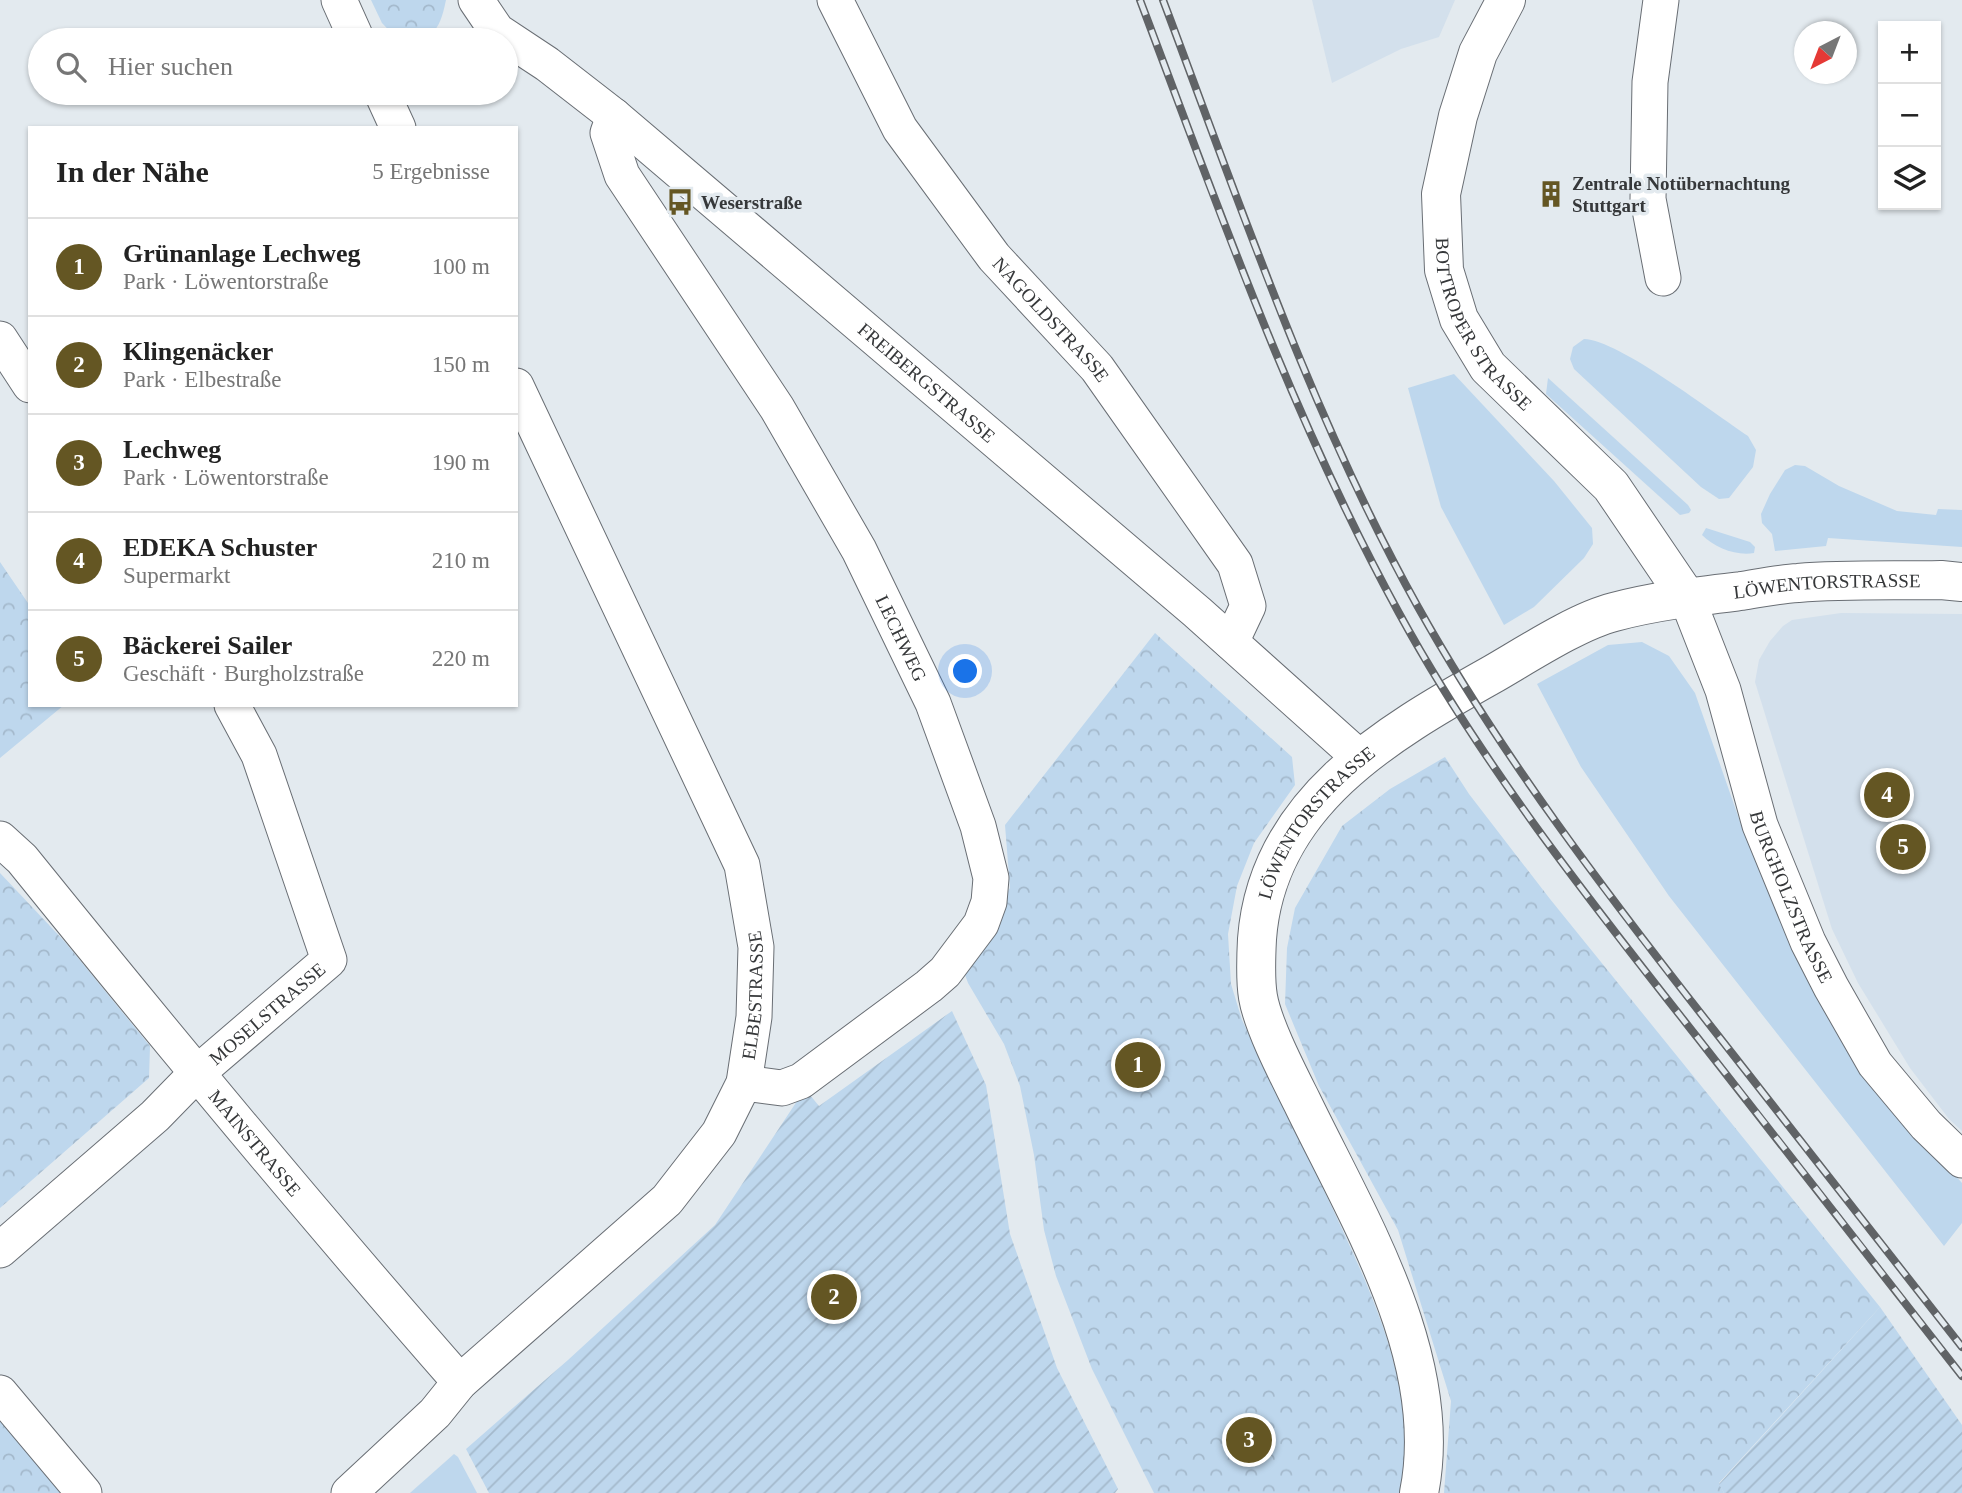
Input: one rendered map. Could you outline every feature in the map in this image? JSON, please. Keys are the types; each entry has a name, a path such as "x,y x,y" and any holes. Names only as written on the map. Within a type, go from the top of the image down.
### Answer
{"main road":[{"name":"BOTTROPER STRASSE","path":"1506,0 1478,52 1458,116 1441,194 1444,270 1459,319 1488,367 1611,486 1633,514 1687,598"},
{"name":"LÖWENTORSTRASSE","path":"1419,1493 1424,1421 1414,1360 1397,1306 1370,1243 1293,1084 1258,998 1256,955 1260,908 1275,865 1315,801 1360,758 1470,687 1611,612 1796,583 1941,580 1962,582"}],"street":[{"path":"339,0 352,28"},
{"path":"476,0 487,28"},
{"name":"NAGOLDSTRASSE","path":"835,0 900,129 994,257 1097,368 1235,564 1248,606 1231,642"},
{"path":"1661,0 1650,82 1648,199 1663,278"},
{"name":"FREIBERGSTRASSE","path":"518,50 547,64 614,116 1231,642 1360,758"},
{"name":"LECHWEG","path":"614,116 608,133 622,174 777,408 859,550 933,703 978,826 991,878 989,902 981,924 945,972 929,986 801,1081 782,1088 744,1083"},
{"path":"0,340 28,382"},
{"name":"ELBESTRASSE","path":"349,1493 435,1413 460,1382 667,1200 719,1133 744,1083 754,1017 756,947 742,865 518,390"},
{"name":"BURGHOLZSTRASSE","path":"1687,598 1723,690 1760,825 1808,942 1830,987 1875,1064 1926,1125 1962,1160"},
{"name":"MOSELSTRASSE","path":"0,1250 155,1116 196,1074 329,960 259,755 233,707"},
{"name":"MAINSTRASSE","path":"0,839 22,859 196,1074 460,1382"},
{"path":"0,1393 84,1493"}],"shaded area":[{"path":"1312,0 1455,0 1439,37 1401,49 1332,83"},
{"path":"1841,613 1962,614 1962,1131 1949,1119 1910,1068 1858,983 1832,929 1755,682 1759,660 1783,626 1792,620"}],"green space":[{"path":"371,0 446,0 437,28 387,28"},
{"path":"1584,339 1620,351 1643,364 1748,436 1756,450 1753,467 1729,498 1719,499 1701,487 1574,369 1570,359 1573,347"},
{"path":"1454,374 1554,481 1592,528 1593,544 1584,558 1534,607 1504,625 1441,507 1408,388"},
{"path":"1548,378 1688,505 1691,510 1689,513 1680,515 1546,394"},
{"path":"1795,465 1805,466 1839,486 1897,511 1936,515 1938,509 1962,510 1962,547 1828,538 1826,546 1775,551 1772,534 1762,523 1761,514 1785,470"},
{"path":"1706,528 1750,542 1755,547 1754,553 1733,552 1719,547 1702,535"},
{"path":"0,562 28,603 28,707 62,707 0,758"},
{"path":"1155,633 1292,757 1295,785 1254,843 1237,886 1228,934 1231,984 1242,1020 1309,1157 1376,1308 1398,1380 1404,1417 1405,1455 1401,1493 1154,1493 1092,1369 1056,1276 1044,1230 1034,1155 1020,1086 1004,1044 964,972 968,957 1010,888 1005,825"},
{"path":"1642,642 1669,656 1695,693 1744,833 1831,1018 1880,1091 1962,1183 1962,1223 1944,1246 1669,896 1581,767 1537,684 1608,645"},
{"path":"1445,757 1469,794 1550,899 1880,1307 1719,1483 1724,1493 1444,1493 1451,1401 1398,1230 1319,1086 1285,1004 1287,948 1295,908 1342,826 1390,789"},
{"path":"0,873 65,942 150,1046 149,1078 0,1208"},
{"path":"952,1011 986,1085 1010,1234 1057,1368 1118,1489 1115,1493 489,1493 466,1449 715,1225 805,1089 819,1106"},
{"path":"1880,1307 1962,1425 1962,1493 1724,1493 1719,1484"},
{"path":"0,1416 62,1493 0,1493"},
{"path":"454,1454 477,1493 410,1493"}],"railway":[{"path":"1140,0 1228,234 1324,464 1360,539 1431,669 1502,778 1578,883 1962,1376"},
{"path":"1163,0 1249,231 1311,384 1379,534 1450,663 1520,771 1595,875 1962,1347"}],"place":[{"name":"Zentrale Notübernachtung Stuttgart","path":"1551,194"},
{"name":"Weserstraße","path":"680,202"},
{"name":"EDEKA Schuster","path":"1887,795"},
{"name":"Bäckerei Sailer","path":"1903,847"},
{"name":"Grünanlage Lechweg","path":"1138,1065"},
{"name":"Klingenäcker","path":"834,1297"},
{"name":"Lechweg","path":"1249,1440"}]}
